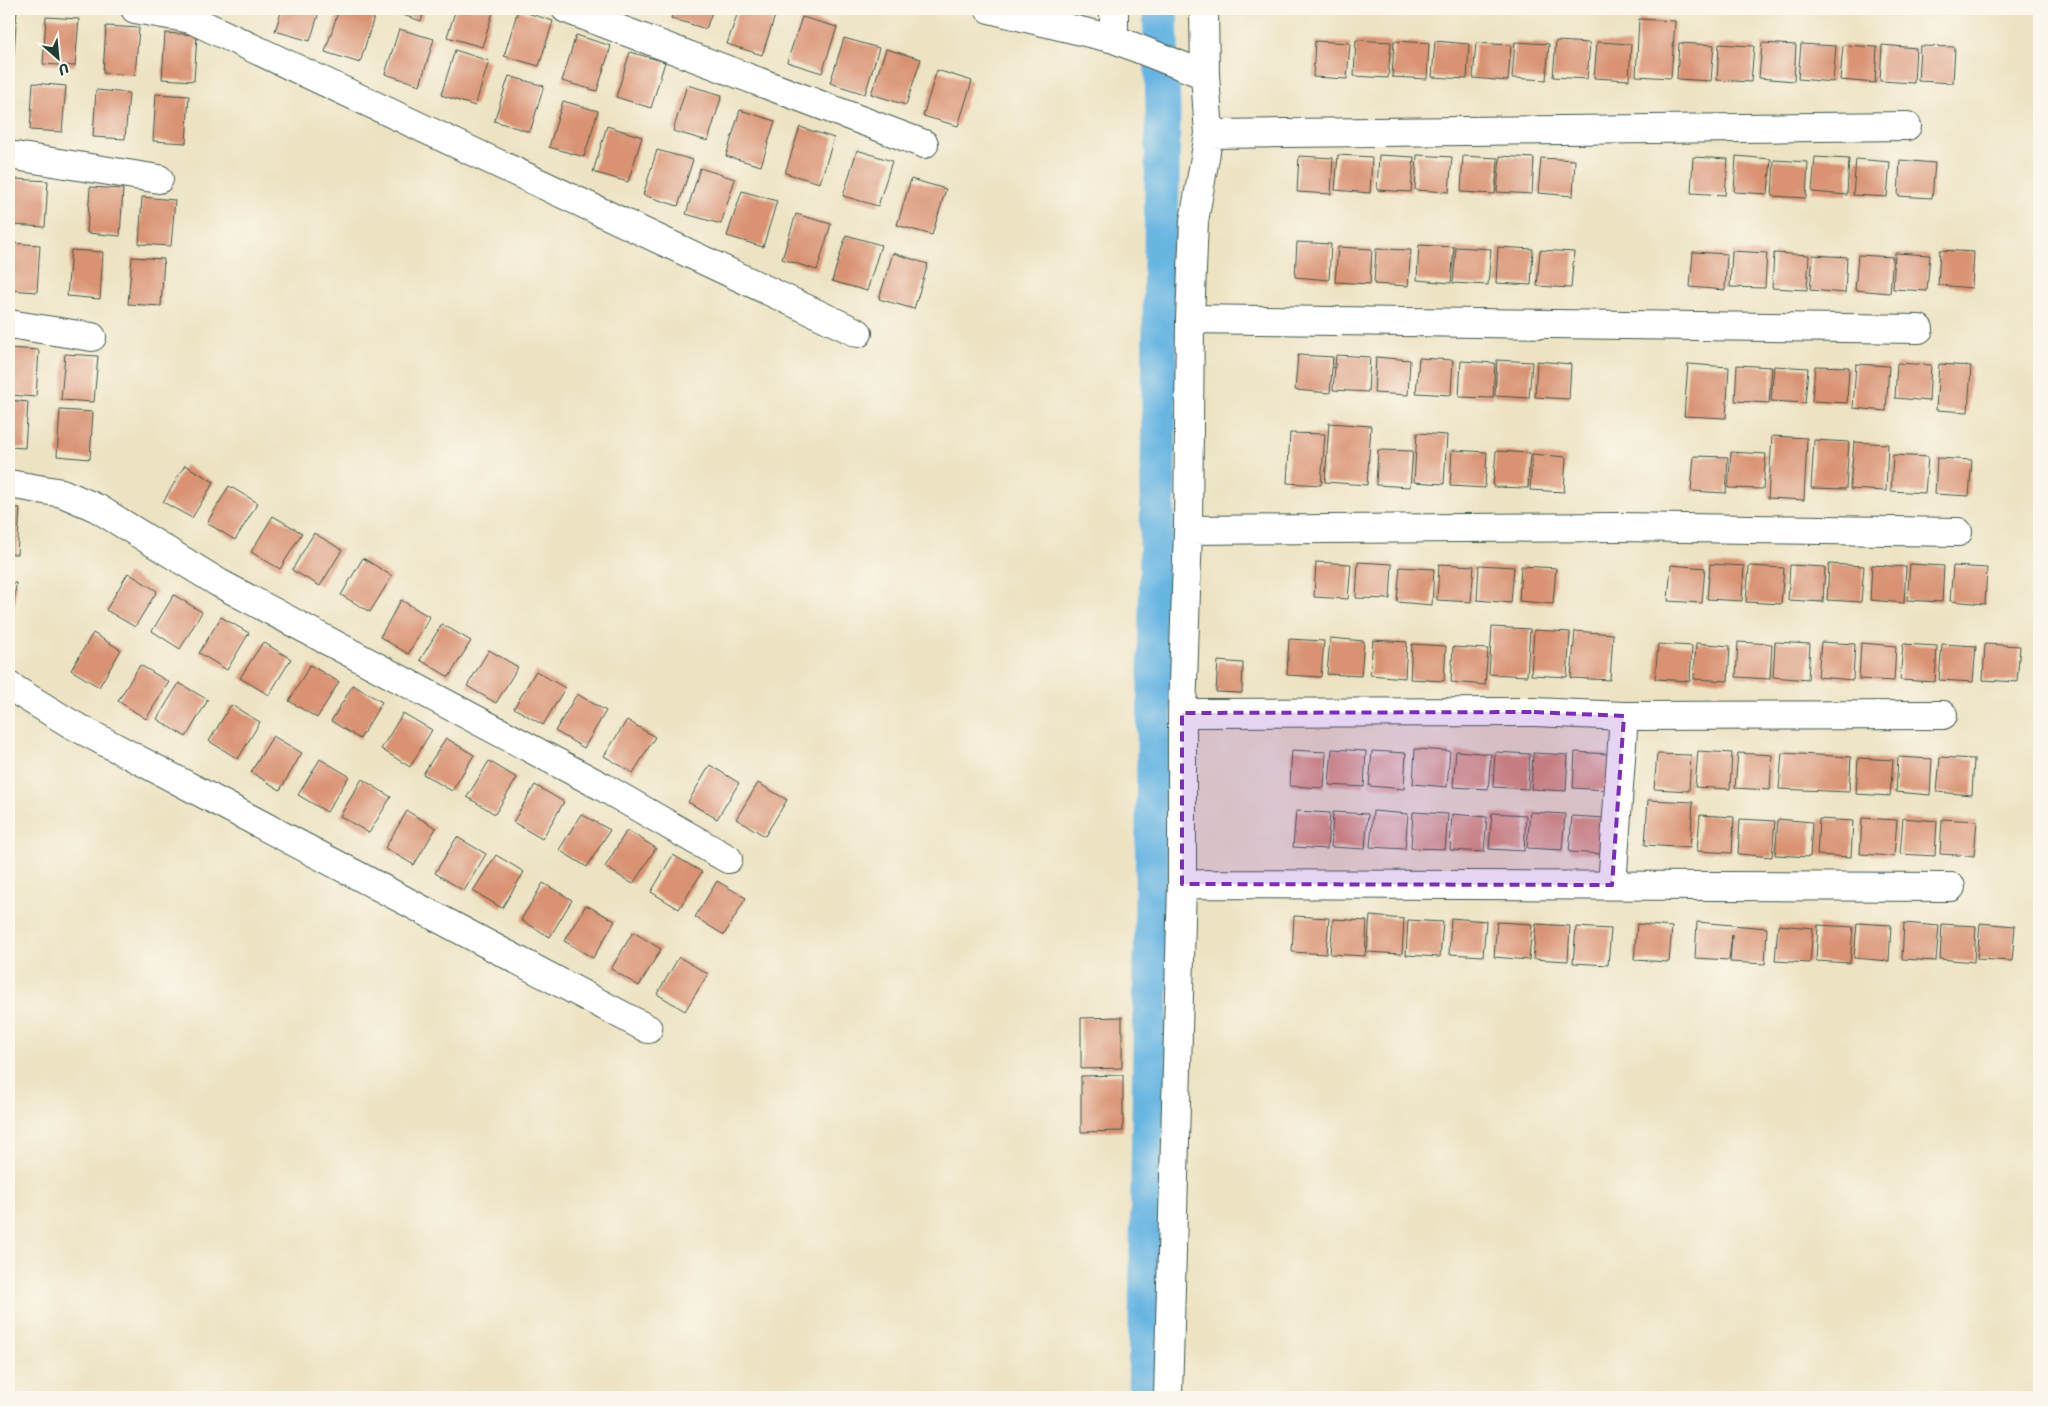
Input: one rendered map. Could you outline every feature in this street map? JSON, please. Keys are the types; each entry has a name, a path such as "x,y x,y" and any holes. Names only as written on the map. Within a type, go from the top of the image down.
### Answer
{"street":[{"path":"135,9 191,19 858,332"},
{"path":"566,9 924,144"},
{"path":"989,9 1114,39 1205,75"},
{"path":"1114,9 1114,39"},
{"path":"1168,1397 1182,884 1182,713 1188,530 1190,319 1194,221 1209,134 1205,75 1204,9"},
{"path":"1209,134 1908,126"},
{"path":"9,155 159,179"},
{"path":"1190,319 1919,329"},
{"path":"9,324 92,337"},
{"path":"9,484 62,493 97,508 219,583 603,787 728,859"},
{"path":"1188,530 1618,527 1958,532"},
{"path":"9,686 71,724 648,1029"},
{"path":"1182,713 1534,712 1624,716 1943,715"},
{"path":"1612,886 1624,716"},
{"path":"1182,884 1951,887"}],"highlighted area":[{"path":"1534,712 1624,716 1612,885 1182,884 1182,713"}],"building":[{"path":"9,9 17,9 14,55 9,55"},
{"path":"282,9 320,9 310,41 275,31"},
{"path":"339,9 346,9 374,17 360,63 325,52"},
{"path":"384,9 425,9 421,21"},
{"path":"456,9 494,9 482,47 447,37"},
{"path":"674,9 713,9 706,29 671,18"},
{"path":"739,9 777,10 762,55 727,44"},
{"path":"518,10 553,21 539,66 504,56"},
{"path":"46,17 79,19 75,66 43,64"},
{"path":"802,17 837,27 822,73 787,62"},
{"path":"1639,19 1675,21 1671,78 1636,76"},
{"path":"106,26 139,28 135,75 103,73"},
{"path":"399,29 434,39 420,85 385,74"},
{"path":"165,33 197,35 194,81 162,79"},
{"path":"576,35 611,46 597,91 562,81"},
{"path":"844,38 879,48 865,94 830,83"},
{"path":"1356,40 1391,42 1388,78 1354,76"},
{"path":"1315,41 1350,43 1347,79 1313,77"},
{"path":"1394,41 1429,43 1427,79 1392,77"},
{"path":"1435,41 1469,44 1467,79 1432,77"},
{"path":"1556,41 1590,43 1587,79 1553,77"},
{"path":"1515,42 1549,44 1546,80 1512,78"},
{"path":"1597,42 1631,44 1629,80 1594,78"},
{"path":"1476,43 1511,45 1508,81 1473,78"},
{"path":"1679,43 1714,45 1711,81 1677,79"},
{"path":"1762,43 1796,45 1794,81 1759,78"},
{"path":"1719,44 1754,46 1751,82 1717,80"},
{"path":"1801,44 1836,46 1833,82 1798,79"},
{"path":"1843,45 1877,47 1875,83 1840,80"},
{"path":"1882,45 1916,48 1914,83 1880,81"},
{"path":"1920,46 1955,47 1953,83 1918,81"},
{"path":"886,49 921,59 906,105 871,94"},
{"path":"455,50 489,61 475,106 441,95"},
{"path":"630,52 665,62 651,108 616,97"},
{"path":"9,68 12,69 10,88 9,88"},
{"path":"937,70 972,81 958,126 923,116"},
{"path":"509,76 544,86 530,132 494,121"},
{"path":"33,83 66,86 62,132 30,130"},
{"path":"687,85 722,95 708,141 673,131"},
{"path":"96,90 129,93 125,139 93,137"},
{"path":"156,94 189,96 186,143 153,141"},
{"path":"563,101 598,111 584,157 549,147"},
{"path":"740,110 775,121 761,166 726,156"},
{"path":"607,126 642,137 628,182 593,172"},
{"path":"800,127 834,138 820,183 785,173"},
{"path":"657,150 693,160 678,206 643,195"},
{"path":"857,150 892,161 878,206 843,196"},
{"path":"1338,155 1372,157 1370,193 1335,190"},
{"path":"1379,155 1414,157 1411,192 1377,190"},
{"path":"1417,155 1452,157 1449,192 1415,190"},
{"path":"1299,156 1333,158 1331,194 1297,192"},
{"path":"1463,156 1498,158 1495,194 1461,192"},
{"path":"1500,156 1534,158 1532,194 1497,192"},
{"path":"1736,156 1771,159 1768,194 1734,192"},
{"path":"1693,157 1728,159 1725,195 1691,193"},
{"path":"1815,157 1849,159 1847,195 1812,192"},
{"path":"1541,158 1575,160 1573,196 1538,193"},
{"path":"1856,159 1890,162 1887,197 1853,195"},
{"path":"1774,160 1808,162 1806,198 1772,196"},
{"path":"1900,160 1935,163 1932,198 1898,196"},
{"path":"700,168 735,179 721,224 686,214"},
{"path":"15,179 48,181 45,227 12,225"},
{"path":"911,179 946,189 932,235 897,225"},
{"path":"90,187 123,189 120,236 87,233"},
{"path":"742,191 777,201 763,247 727,236"},
{"path":"142,197 175,200 171,246 139,244"},
{"path":"796,214 831,224 817,270 782,259"},
{"path":"846,235 881,245 867,291 832,281"},
{"path":"1297,242 1331,244 1329,280 1295,277"},
{"path":"9,243 40,245 37,292 9,290"},
{"path":"1419,245 1454,247 1451,283 1417,280"},
{"path":"1338,247 1372,249 1370,284 1335,282"},
{"path":"1456,247 1491,249 1488,285 1453,283"},
{"path":"1498,247 1533,249 1531,285 1496,283"},
{"path":"1376,249 1411,250 1408,286 1374,284"},
{"path":"71,250 103,252 100,299 67,296"},
{"path":"1540,250 1574,252 1571,288 1537,286"},
{"path":"1940,250 1974,252 1972,288 1938,285"},
{"path":"1732,251 1767,253 1765,288 1730,287"},
{"path":"1693,252 1727,254 1725,290 1690,287"},
{"path":"893,253 928,264 914,309 879,299"},
{"path":"1774,253 1809,255 1807,290 1772,288"},
{"path":"1895,253 1930,255 1927,291 1893,289"},
{"path":"1813,255 1847,257 1845,293 1810,290"},
{"path":"1858,255 1893,257 1890,293 1855,290"},
{"path":"132,257 164,259 161,306 128,304"},
{"path":"9,348 39,350 36,397 9,395"},
{"path":"65,354 98,356 94,402 61,400"},
{"path":"1298,355 1333,357 1330,393 1295,390"},
{"path":"1336,355 1370,357 1368,392 1333,390"},
{"path":"1376,357 1410,360 1408,395 1374,393"},
{"path":"1419,358 1453,360 1451,395 1416,393"},
{"path":"1497,360 1532,362 1529,398 1495,396"},
{"path":"1461,361 1495,363 1493,398 1459,397"},
{"path":"1537,361 1571,364 1569,399 1535,397"},
{"path":"1897,363 1931,365 1929,401 1895,398"},
{"path":"1688,364 1729,367 1726,418 1684,416"},
{"path":"1856,364 1889,366 1886,411 1853,408"},
{"path":"1939,364 1971,366 1968,412 1936,410"},
{"path":"1737,365 1772,367 1769,403 1735,401"},
{"path":"1774,366 1808,368 1805,403 1771,401"},
{"path":"1815,366 1849,367 1847,403 1812,401"},
{"path":"9,400 28,402 25,448 9,447"},
{"path":"60,410 93,412 90,459 57,456"},
{"path":"1329,423 1371,426 1367,485 1325,482"},
{"path":"1290,433 1325,434 1321,485 1287,483"},
{"path":"1417,433 1447,435 1444,484 1414,482"},
{"path":"1772,436 1807,438 1804,500 1768,498"},
{"path":"1814,440 1849,442 1846,489 1811,488"},
{"path":"1854,442 1888,444 1886,491 1850,489"},
{"path":"1378,450 1413,451 1410,487 1376,485"},
{"path":"1452,450 1487,452 1485,488 1450,486"},
{"path":"1496,451 1530,453 1528,488 1493,487"},
{"path":"1731,452 1766,454 1763,489 1728,488"},
{"path":"1532,454 1566,457 1564,492 1530,490"},
{"path":"1893,455 1928,457 1925,493 1891,491"},
{"path":"1694,456 1728,457 1726,493 1691,491"},
{"path":"1937,458 1972,460 1969,496 1935,494"},
{"path":"185,465 214,482 192,518 163,502"},
{"path":"229,486 258,503 235,540 207,523"},
{"path":"9,507 20,508 17,554 9,554"},
{"path":"273,516 302,533 280,569 251,552"},
{"path":"314,533 342,550 320,586 292,570"},
{"path":"363,558 392,576 370,612 341,595"},
{"path":"1316,562 1351,564 1348,599 1314,597"},
{"path":"1358,562 1392,564 1390,599 1356,598"},
{"path":"1439,564 1474,566 1471,602 1437,600"},
{"path":"1710,564 1744,566 1742,601 1707,599"},
{"path":"1829,564 1864,566 1861,602 1827,600"},
{"path":"1910,564 1944,566 1942,602 1907,600"},
{"path":"1479,565 1514,567 1511,603 1477,600"},
{"path":"1671,565 1705,568 1702,603 1668,601"},
{"path":"1790,565 1825,567 1823,602 1788,600"},
{"path":"1872,565 1906,567 1904,603 1870,600"},
{"path":"1521,566 1556,568 1553,604 1519,601"},
{"path":"1749,566 1784,568 1781,604 1746,602"},
{"path":"1953,566 1987,568 1985,604 1950,601"},
{"path":"1400,567 1434,569 1432,605 1397,602"},
{"path":"128,573 157,591 135,627 106,610"},
{"path":"9,583 16,583 12,630 9,629"},
{"path":"174,595 202,612 180,649 152,631"},
{"path":"401,600 430,617 408,654 380,637"},
{"path":"221,617 249,633 227,670 199,653"},
{"path":"442,624 471,641 449,677 420,660"},
{"path":"1492,627 1530,629 1527,676 1489,674"},
{"path":"1534,630 1570,632 1567,677 1531,675"},
{"path":"1575,631 1613,634 1610,680 1571,678"},
{"path":"93,633 121,650 99,687 71,670"},
{"path":"1330,638 1364,641 1361,676 1327,674"},
{"path":"1289,639 1324,641 1321,677 1287,675"},
{"path":"1373,640 1407,642 1405,678 1370,675"},
{"path":"263,642 291,659 269,695 240,678"},
{"path":"1738,642 1772,644 1770,679 1736,677"},
{"path":"1775,642 1810,644 1808,680 1773,677"},
{"path":"1821,642 1855,644 1853,680 1818,677"},
{"path":"1696,643 1730,646 1728,681 1694,679"},
{"path":"1861,643 1896,646 1894,681 1859,679"},
{"path":"1412,644 1446,646 1444,681 1410,679"},
{"path":"1658,644 1692,646 1690,681 1655,679"},
{"path":"1903,644 1937,646 1935,682 1900,680"},
{"path":"1942,644 1976,646 1973,682 1939,680"},
{"path":"1985,644 2020,646 2017,682 1983,680"},
{"path":"1453,647 1488,649 1485,685 1451,682"},
{"path":"489,650 518,667 496,703 467,686"},
{"path":"1218,661 1243,663 1242,693 1216,692"},
{"path":"140,665 169,682 146,719 118,701"},
{"path":"310,665 339,682 317,718 289,701"},
{"path":"536,671 565,688 543,725 514,708"},
{"path":"179,683 208,700 186,737 157,719"},
{"path":"353,685 382,702 360,739 331,721"},
{"path":"577,694 606,711 584,748 555,731"},
{"path":"231,705 260,722 238,759 209,741"},
{"path":"403,713 432,730 410,767 381,749"},
{"path":"627,720 655,737 633,773 604,756"},
{"path":"273,736 302,753 280,790 251,772"},
{"path":"446,738 474,755 452,791 423,774"},
{"path":"1332,749 1366,751 1364,787 1329,785"},
{"path":"1415,749 1450,751 1447,787 1413,784"},
{"path":"1292,750 1326,752 1324,788 1290,786"},
{"path":"1372,751 1406,753 1404,789 1369,786"},
{"path":"1456,751 1491,754 1488,789 1453,787"},
{"path":"1698,751 1732,753 1730,789 1695,787"},
{"path":"1495,752 1530,754 1528,789 1493,787"},
{"path":"1575,752 1609,754 1607,790 1573,788"},
{"path":"1533,753 1568,755 1566,791 1531,789"},
{"path":"1738,753 1772,755 1770,790 1735,788"},
{"path":"1782,753 1851,757 1849,792 1779,789"},
{"path":"1657,754 1691,755 1689,791 1654,789"},
{"path":"1898,757 1932,759 1930,795 1896,792"},
{"path":"1940,757 1974,759 1972,795 1937,792"},
{"path":"1858,758 1893,760 1890,796 1856,794"},
{"path":"320,759 349,776 327,812 298,795"},
{"path":"489,761 517,778 495,814 467,797"},
{"path":"710,765 739,783 717,819 688,802"},
{"path":"362,779 391,797 369,833 340,816"},
{"path":"758,783 787,800 765,836 736,819"},
{"path":"535,785 564,802 542,839 513,822"},
{"path":"1648,800 1693,802 1690,848 1645,845"},
{"path":"407,811 436,828 414,865 385,848"},
{"path":"1296,811 1330,813 1327,849 1293,847"},
{"path":"1373,811 1408,814 1405,849 1370,847"},
{"path":"1333,812 1368,814 1365,849 1331,847"},
{"path":"1413,812 1448,814 1445,849 1411,848"},
{"path":"1530,812 1565,814 1562,850 1527,848"},
{"path":"1492,813 1526,815 1524,851 1489,849"},
{"path":"581,814 610,830 587,867 559,850"},
{"path":"1452,814 1487,817 1484,852 1450,850"},
{"path":"1700,815 1734,817 1732,853 1697,851"},
{"path":"1572,816 1606,818 1604,854 1569,852"},
{"path":"1862,818 1897,820 1894,856 1860,854"},
{"path":"1903,818 1937,821 1935,856 1900,854"},
{"path":"1740,819 1775,821 1772,857 1738,854"},
{"path":"1778,819 1812,822 1810,857 1775,855"},
{"path":"1819,819 1853,821 1851,857 1817,855"},
{"path":"1942,819 1977,821 1974,856 1940,854"},
{"path":"627,830 656,848 633,884 605,867"},
{"path":"457,837 486,854 464,891 435,873"},
{"path":"496,855 524,872 502,908 473,891"},
{"path":"673,855 702,872 679,909 651,892"},
{"path":"717,881 746,898 724,935 695,917"},
{"path":"543,883 572,900 550,937 521,920"},
{"path":"586,905 615,921 593,958 564,941"},
{"path":"1294,916 1329,918 1326,954 1292,952"},
{"path":"1370,916 1404,919 1402,954 1367,952"},
{"path":"1451,918 1486,921 1483,956 1449,954"},
{"path":"1333,919 1367,921 1365,956 1330,954"},
{"path":"1408,920 1443,922 1440,957 1406,955"},
{"path":"1497,922 1532,924 1529,960 1494,957"},
{"path":"1697,922 1767,928 1765,964 1730,962 1732,935 1729,960 1695,958"},
{"path":"1857,923 1891,925 1889,961 1854,958"},
{"path":"1904,923 1939,926 1936,961 1902,959"},
{"path":"1980,923 2015,926 2012,961 1977,959"},
{"path":"1536,924 1570,926 1568,961 1533,959"},
{"path":"1637,924 1672,927 1669,962 1634,960"},
{"path":"1942,924 1976,926 1974,962 1940,959"},
{"path":"1778,925 1813,928 1810,963 1775,961"},
{"path":"1818,925 1853,927 1850,963 1816,961"},
{"path":"1576,927 1611,929 1608,965 1573,963"},
{"path":"633,932 661,949 639,986 611,969"},
{"path":"679,957 708,974 685,1011 657,994"},
{"path":"1122,1017 1122,1068 1081,1069 1081,1018"},
{"path":"1123,1075 1123,1131 1081,1132 1081,1076"}],"waterway":[{"path":"1145,1397 1163,110 1160,9"}]}
